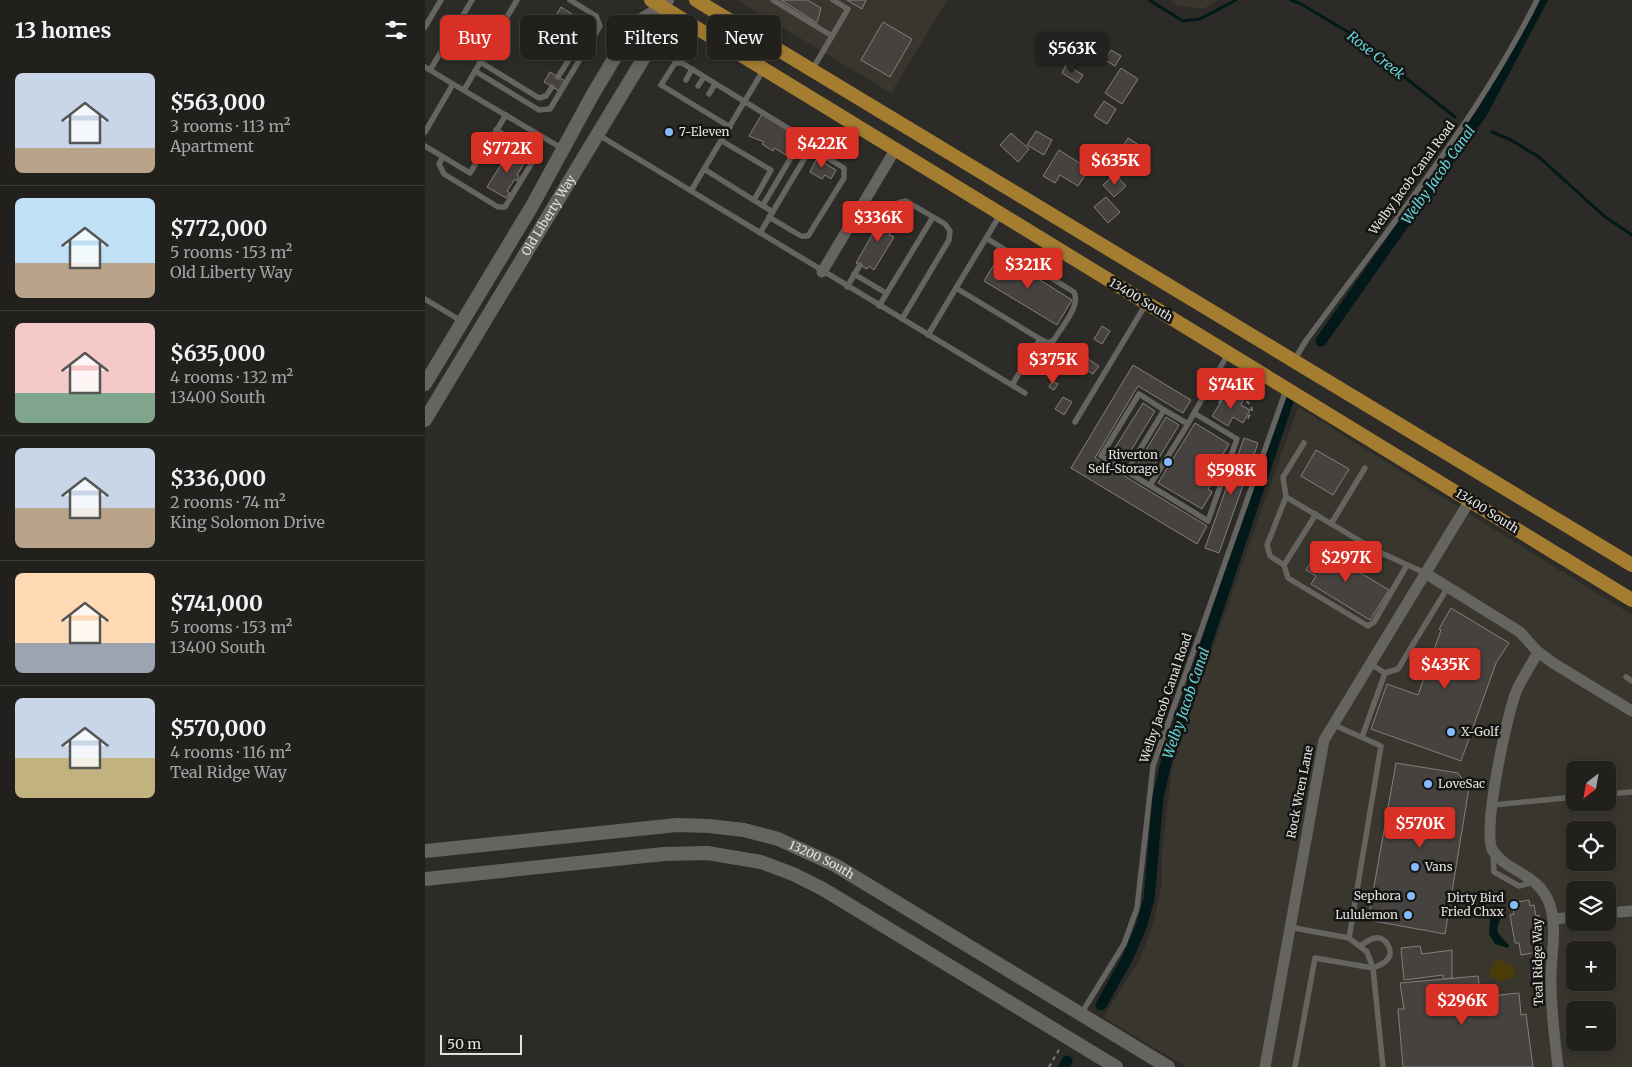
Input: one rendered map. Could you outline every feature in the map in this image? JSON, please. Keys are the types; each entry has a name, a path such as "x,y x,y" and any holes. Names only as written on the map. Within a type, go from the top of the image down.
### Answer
{"main road":[{"name":"13400 South","path":"651,0 665,4 764,70 1632,600"},
{"path":"696,0 1632,565"}],"street":[{"name":"Old Liberty Way","path":"425,420 657,36 665,4"},
{"name":"Old Liberty Way","path":"425,384 564,149 635,24 665,4"},
{"path":"822,272 895,150"},
{"name":"Rock Wren Lane","path":"1265,1067 1320,755 1332,724 1470,500"},
{"path":"1425,573 1520,632 1538,652 1553,663 1632,711"},
{"name":"Teal Ridge Way","path":"1538,652 1519,685 1514,699 1499,759 1489,836 1493,852 1535,882 1549,904 1554,934 1551,986 1558,1067"},
{"name":"13200 South","path":"425,851 677,825 744,830 778,839 829,862 1168,1067"},
{"name":"13200 South","path":"425,879 664,854 707,853 761,862 793,874 823,889 1116,1067"},
{"path":"1616,913 1632,911"},
{"path":"1553,919 1566,918"}],"lane":[{"path":"425,27 441,0"},
{"path":"472,0 427,68 564,149"},
{"path":"463,90 517,0"},
{"path":"570,0 594,15"},
{"path":"773,0 832,36"},
{"path":"812,70 848,9 833,0"},
{"name":"Welby Jacob Canal Road","path":"1294,362 1305,342 1467,119 1518,38 1537,0"},
{"path":"596,16 600,22 596,35"},
{"path":"558,77 569,60"},
{"path":"475,71 539,110 550,109 580,60"},
{"path":"480,62 539,98 546,96 552,87"},
{"path":"730,127 690,99 661,85 675,63 682,63 796,132 800,138 799,144 763,205"},
{"path":"686,80 692,69"},
{"path":"691,191 764,70"},
{"path":"698,86 704,77"},
{"path":"425,132 453,84"},
{"path":"709,94 715,84"},
{"path":"425,146 470,173 506,115"},
{"path":"443,157 439,164 444,174 498,207 505,207 533,161 534,156 531,151 496,130"},
{"path":"597,134 822,272 1025,393"},
{"path":"722,141 771,170 754,200"},
{"path":"704,169 763,205 771,214 801,236 809,236 845,175 841,166 813,150 807,153 800,169 771,214 759,233"},
{"path":"890,215 898,203 905,201 949,227 951,236 902,320"},
{"path":"928,335 1001,214"},
{"path":"879,306 933,217"},
{"path":"956,288 1048,343 1054,340 1075,306 1074,292 986,238"},
{"path":"847,287 860,265"},
{"path":"854,274 886,293"},
{"path":"425,299 463,322"},
{"path":"1075,422 1146,303"},
{"path":"1011,385 1040,339"},
{"path":"1150,485 1229,353"},
{"name":"Welby Jacob Canal Road","path":"1081,1014 1124,944 1137,908 1143,867 1147,800 1153,766 1287,388"},
{"path":"1188,424 1139,394 1101,456 1208,520 1237,440 1194,413"},
{"path":"1127,471 1164,410"},
{"path":"1304,443 1283,477 1286,497 1267,545 1270,556 1284,565 1288,578 1368,626 1374,622 1407,565"},
{"path":"1331,524 1365,468"},
{"path":"1286,497 1377,551 1425,573"},
{"path":"1284,565 1316,514"},
{"path":"1369,663 1385,672 1398,670 1448,587"},
{"path":"1363,738 1385,672"},
{"path":"1626,677 1632,681"},
{"path":"1332,724 1381,746 1349,938"},
{"path":"1616,793 1632,792"},
{"path":"1493,805 1566,798"},
{"path":"1289,927 1349,938 1361,945 1367,952 1373,968 1383,1067"},
{"path":"1295,1067 1315,958 1373,968 1388,960 1390,954 1389,945 1376,938 1361,945"}],"path":[{"path":"1219,403 1228,388 1251,404 1251,413 1248,418 1246,417"}],"shaded area":[{"path":"737,0 947,0 891,93 781,27 781,15 762,15"},
{"path":"1171,0 1218,0 1203,9 1178,6"},
{"path":"1298,407 1632,615 1632,1067 1186,1067 1103,1017 1140,959 1153,924 1162,884 1162,850 1173,760"},
{"path":"1495,905 1503,908 1497,929 1509,945 1508,948 1495,944 1489,934 1491,909"},
{"path":"1500,960 1516,968 1513,977 1501,981 1490,977 1495,961"}],"building":[{"path":"781,0 807,0 821,8 817,23"},
{"path":"847,0 866,0 862,9"},
{"path":"561,7 573,15 556,15"},
{"path":"883,22 912,39 890,77 861,60"},
{"path":"1111,50 1121,56 1115,66 1105,60"},
{"path":"1066,65 1083,75 1078,83 1062,73"},
{"path":"1121,68 1138,79 1122,104 1105,93"},
{"path":"550,72 565,81 559,91 544,82"},
{"path":"1104,101 1116,109 1107,124 1094,116"},
{"path":"762,114 795,135 796,137 786,155 774,148 773,151 762,144 764,142 749,136"},
{"path":"1036,131 1052,140 1044,155 1027,145"},
{"path":"1011,133 1029,149 1018,162 1000,145"},
{"path":"1128,138 1150,152 1140,167 1118,154"},
{"path":"510,150 526,160 517,175 519,176 517,181 515,179 507,191 510,193 506,198 487,187"},
{"path":"1059,150 1089,169 1078,186 1060,175 1055,183 1043,176"},
{"path":"818,156 822,159 821,161 836,170 831,179 825,175 822,179 810,172"},
{"path":"1115,174 1126,186 1114,197 1103,185"},
{"path":"1106,197 1120,212 1108,223 1094,207"},
{"path":"885,212 898,220 889,235 894,237 874,270 869,266 867,269 856,263"},
{"path":"1000,255 1072,300 1057,325 984,281"},
{"path":"1102,326 1110,331 1102,344 1094,339"},
{"path":"1069,347 1099,366 1093,374 1063,356"},
{"path":"1055,358 1059,361 1055,368 1050,366"},
{"path":"1133,365 1191,400 1183,413 1138,386 1095,458 1207,526 1197,544 1071,468"},
{"path":"1052,381 1058,384 1054,390 1049,387"},
{"path":"1228,391 1243,400 1241,405 1250,410 1243,423 1233,417 1228,426 1212,416"},
{"path":"1063,397 1072,402 1064,415 1055,409"},
{"path":"1143,403 1155,411 1124,462 1111,454"},
{"path":"1166,417 1179,425 1148,476 1135,468"},
{"path":"1195,423 1229,444 1214,469 1218,472 1208,489 1212,492 1202,509 1158,483"},
{"path":"1244,438 1258,443 1219,553 1205,548"},
{"path":"1316,450 1349,469 1333,495 1301,476"},
{"path":"1322,543 1342,555 1339,560 1389,590 1370,620 1311,584 1316,576 1306,570"},
{"path":"1451,608 1509,643 1496,663 1461,761 1371,729 1387,684 1418,695 1441,630 1439,629"},
{"path":"1396,763 1458,773 1469,788 1445,934 1368,920"},
{"path":"1529,900 1530,906 1534,905 1536,916 1539,915 1542,933 1539,934 1541,945 1537,946 1538,952 1521,955 1519,943 1515,943 1510,915 1514,914 1512,903"},
{"path":"1420,946 1422,954 1452,950 1452,978 1443,979 1443,975 1404,980 1401,948"},
{"path":"1478,976 1481,997 1519,993 1521,1015 1526,1014 1533,1067 1403,1067 1398,1009 1404,1009 1400,983"}],"waterway":[{"name":"Rose Creek","path":"1149,0 1183,21 1200,19 1236,0"},
{"name":"Rose Creek","path":"1291,0 1348,32 1455,117"},
{"name":"Welby Jacob Canal","path":"1321,341 1483,111 1542,0"},
{"name":"Rose Creek","path":"1492,132 1511,140 1539,157 1604,216 1632,235"},
{"name":"Welby Jacob Canal","path":"1101,1005 1127,959 1141,927 1149,899 1158,797 1166,763 1288,401"},
{"name":"Welby Jacob Canal","path":"1064,1067 1067,1061"}],"place":[{"name":"7-Eleven","path":"669,132"},
{"name":"Riverton Self-Storage","path":"1168,462"},
{"name":"X-Golf","path":"1451,732"},
{"name":"LoveSac","path":"1428,784"},
{"name":"Vans","path":"1415,867"},
{"name":"Sephora","path":"1411,896"},
{"name":"Dirty Bird Fried Chxx","path":"1514,905"},
{"name":"Lululemon","path":"1408,915"}]}
